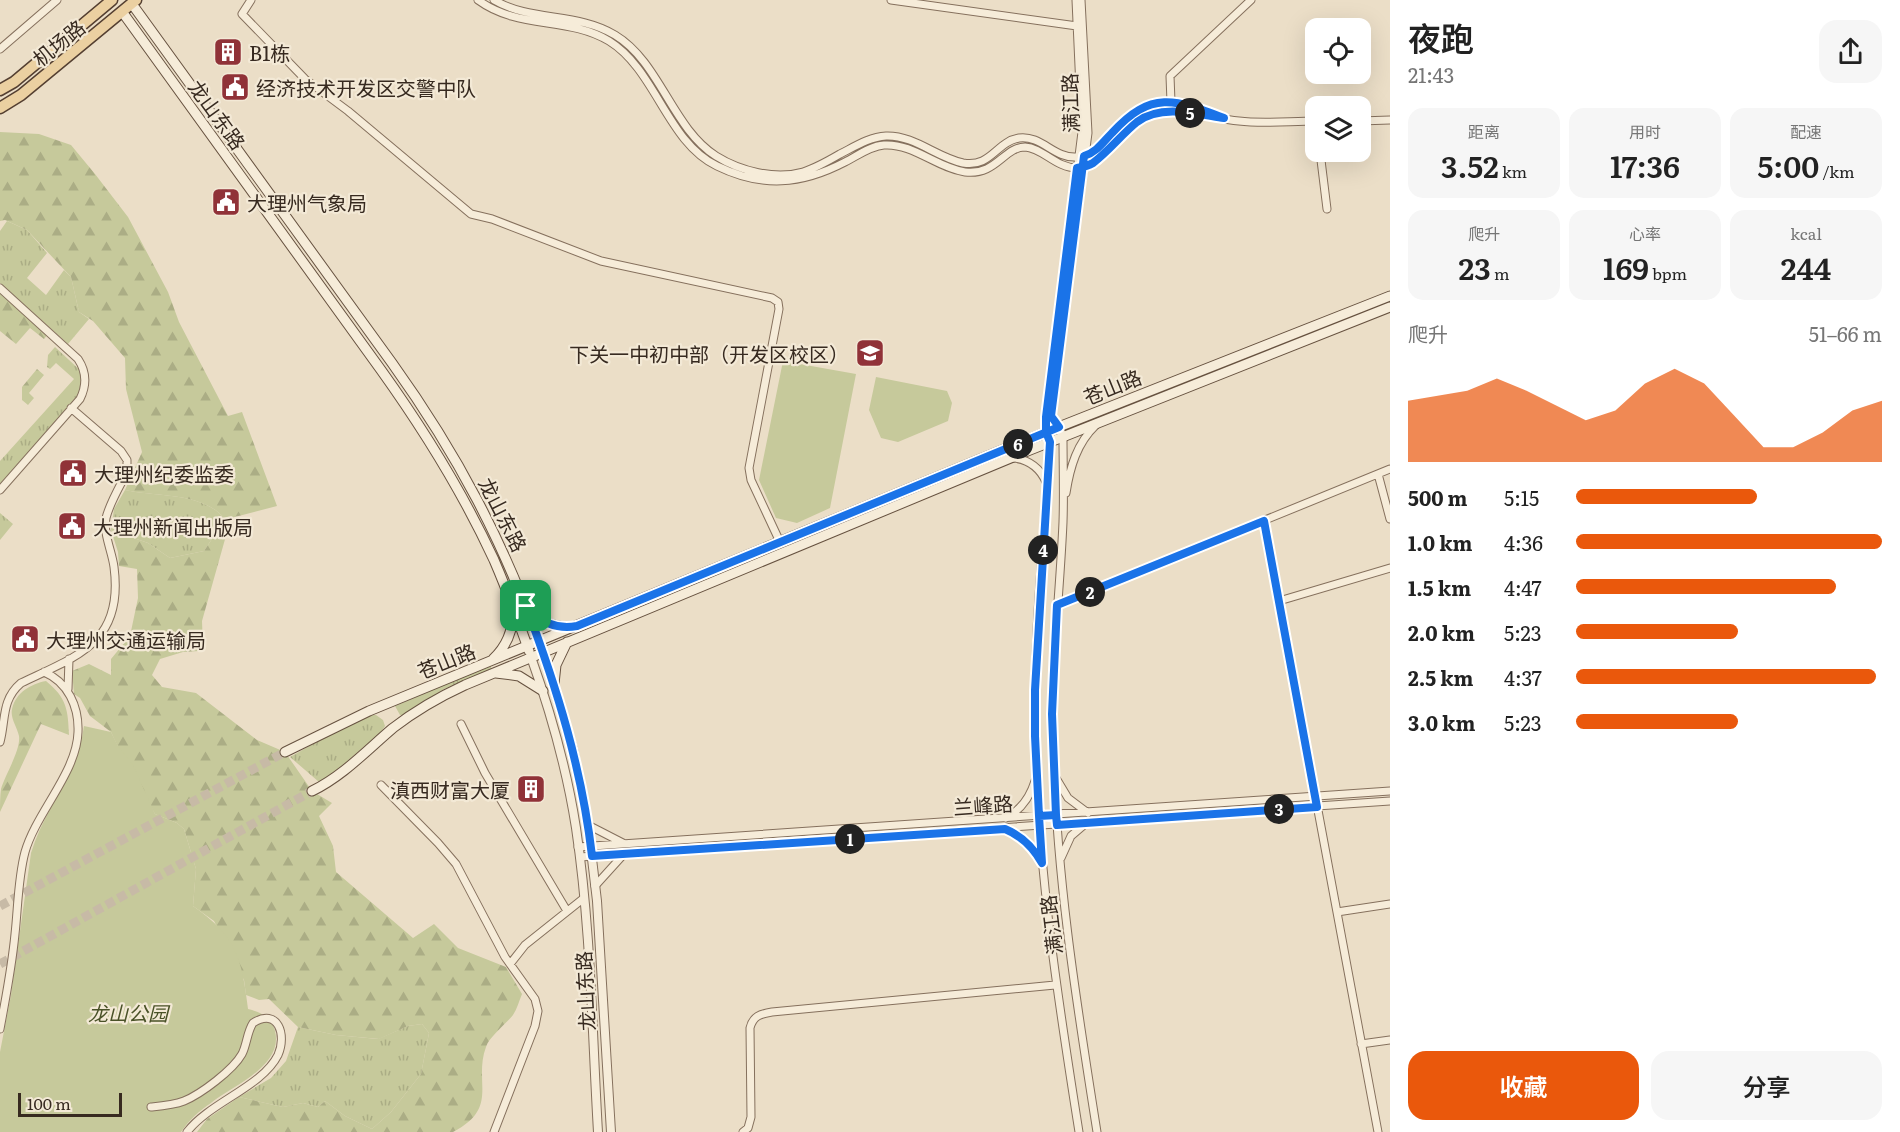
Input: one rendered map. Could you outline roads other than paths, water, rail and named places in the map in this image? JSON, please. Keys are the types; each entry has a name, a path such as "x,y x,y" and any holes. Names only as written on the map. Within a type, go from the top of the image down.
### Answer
{"main road":[{"name":"机场路","path":"0,90 14,82 106,2"},
{"name":"机场路","path":"0,108 21,95 134,2"},
{"name":"龙山东路","path":"134,2 148,27 392,363 432,422 491,524 543,652"},
{"name":"龙山东路","path":"123,13 417,422 480,530 513,607 531,657"},
{"path":"138,34 148,27"},
{"name":"苍山路","path":"285,752 354,717 1046,432 1390,296"},
{"name":"苍山路","path":"312,791 340,773 396,726 455,689 1063,436 1390,307"},
{"path":"526,606 548,624 577,626"},
{"path":"491,661 509,637 513,622 513,607"},
{"path":"554,684 556,665 567,642"},
{"path":"494,673 519,676 543,691"}],"street":[{"path":"0,49 57,0"},
{"path":"251,0 242,14 305,79 348,111 471,214 492,219 601,261 772,298 778,302 779,309 749,468 751,480 780,542"},
{"path":"478,0 509,17 584,30 614,45 639,70 684,136 707,160 740,176 772,182 810,176 873,147 889,145 909,149 957,170 978,172 993,166 1012,151 1026,147 1057,163 1080,167 1098,159 1142,119 1180,111 1245,122 1305,121"},
{"path":"494,0 516,11 583,22 618,37 640,58 693,134 712,153 743,168 761,172 782,175 811,170 870,139 889,136 906,140 953,160 972,164 987,159 1012,140 1025,138 1041,143 1060,155 1081,157 1096,150 1140,108 1155,103 1171,102 1192,105 1224,118"},
{"path":"891,0 1077,26"},
{"name":"满江路","path":"1076,0 1083,123 1051,416 1063,436 1063,522 1052,714 1059,863 1069,952 1097,1132"},
{"name":"满江路","path":"1081,0 1088,123 1081,157"},
{"path":"1171,102 1170,76 1251,0"},
{"path":"1371,120 1390,120"},
{"path":"1118,127 1126,134"},
{"path":"845,152 849,160"},
{"path":"707,160 712,153"},
{"path":"1321,162 1328,209"},
{"name":"满江路","path":"1079,1132 1055,985 1042,863 1036,766 1035,690 1050,442 1046,432 1046,417 1080,167"},
{"path":"0,288 74,354 84,372 83,392 72,408 0,490"},
{"path":"0,742 5,708 10,694 21,683 69,659 97,639 110,618 114,573 106,534 106,520 128,464 121,452 72,408"},
{"path":"1063,522 1069,476 1075,456 1084,438 1100,422"},
{"path":"1011,458 1023,459 1034,465 1047,484"},
{"path":"1057,605 1390,469"},
{"path":"1378,474 1390,519"},
{"path":"1264,521 1378,1132"},
{"path":"1279,601 1390,568"},
{"name":"龙山东路","path":"543,652 573,749 592,851 611,1132"},
{"name":"龙山东路","path":"531,657 543,691 565,772 580,857 598,1132"},
{"path":"0,1029 11,972 25,852 39,818 60,782 77,743 78,724 68,689 69,659"},
{"path":"45,672 59,680 68,689"},
{"path":"461,724 486,773 567,910"},
{"path":"1005,819 1016,811 1030,795 1035,781 1036,766"},
{"path":"1054,768 1063,793 1072,803 1088,813"},
{"path":"381,785 452,858 510,964 534,997 538,1011 534,1030 494,1132"},
{"name":"兰峰路","path":"580,857 592,851 625,844 1390,792"},
{"name":"兰峰路","path":"578,847 592,851 624,854 1390,801"},
{"path":"1059,863 1067,842 1088,822"},
{"path":"588,825 625,844"},
{"path":"1005,829 1028,843 1042,863"},
{"path":"595,886 624,854"},
{"path":"510,964 525,945 584,898"},
{"path":"1337,912 1390,904"},
{"path":"744,1132 748,1128 751,1117 750,1028 753,1020 758,1016 772,1012 1055,985"},
{"path":"151,1107 175,1104 196,1095 219,1077 242,1054 253,1023 261,1018 272,1019 276,1022 280,1027 282,1040 273,1063 250,1083 204,1114 187,1132"},
{"path":"1361,1044 1390,1040"}],"tunnel":[{"path":"0,906 285,752"},
{"path":"0,964 312,791"}],"place":[{"name":"B1栋","path":"228,52"},
{"name":"经济技术开发区交警中队","path":"235,87"},
{"name":"大理州气象局","path":"226,202"},
{"name":"下关一中初中部（开发区校区）","path":"870,353"},
{"name":"大理州纪委监委","path":"73,473"},
{"name":"大理州新闻出版局","path":"72,526"},
{"name":"大理州交通运输局","path":"25,639"},
{"name":"滇西财富大厦","path":"531,789"}],"park label":[{"name":"龙山公园","path":"128,1012"}]}
